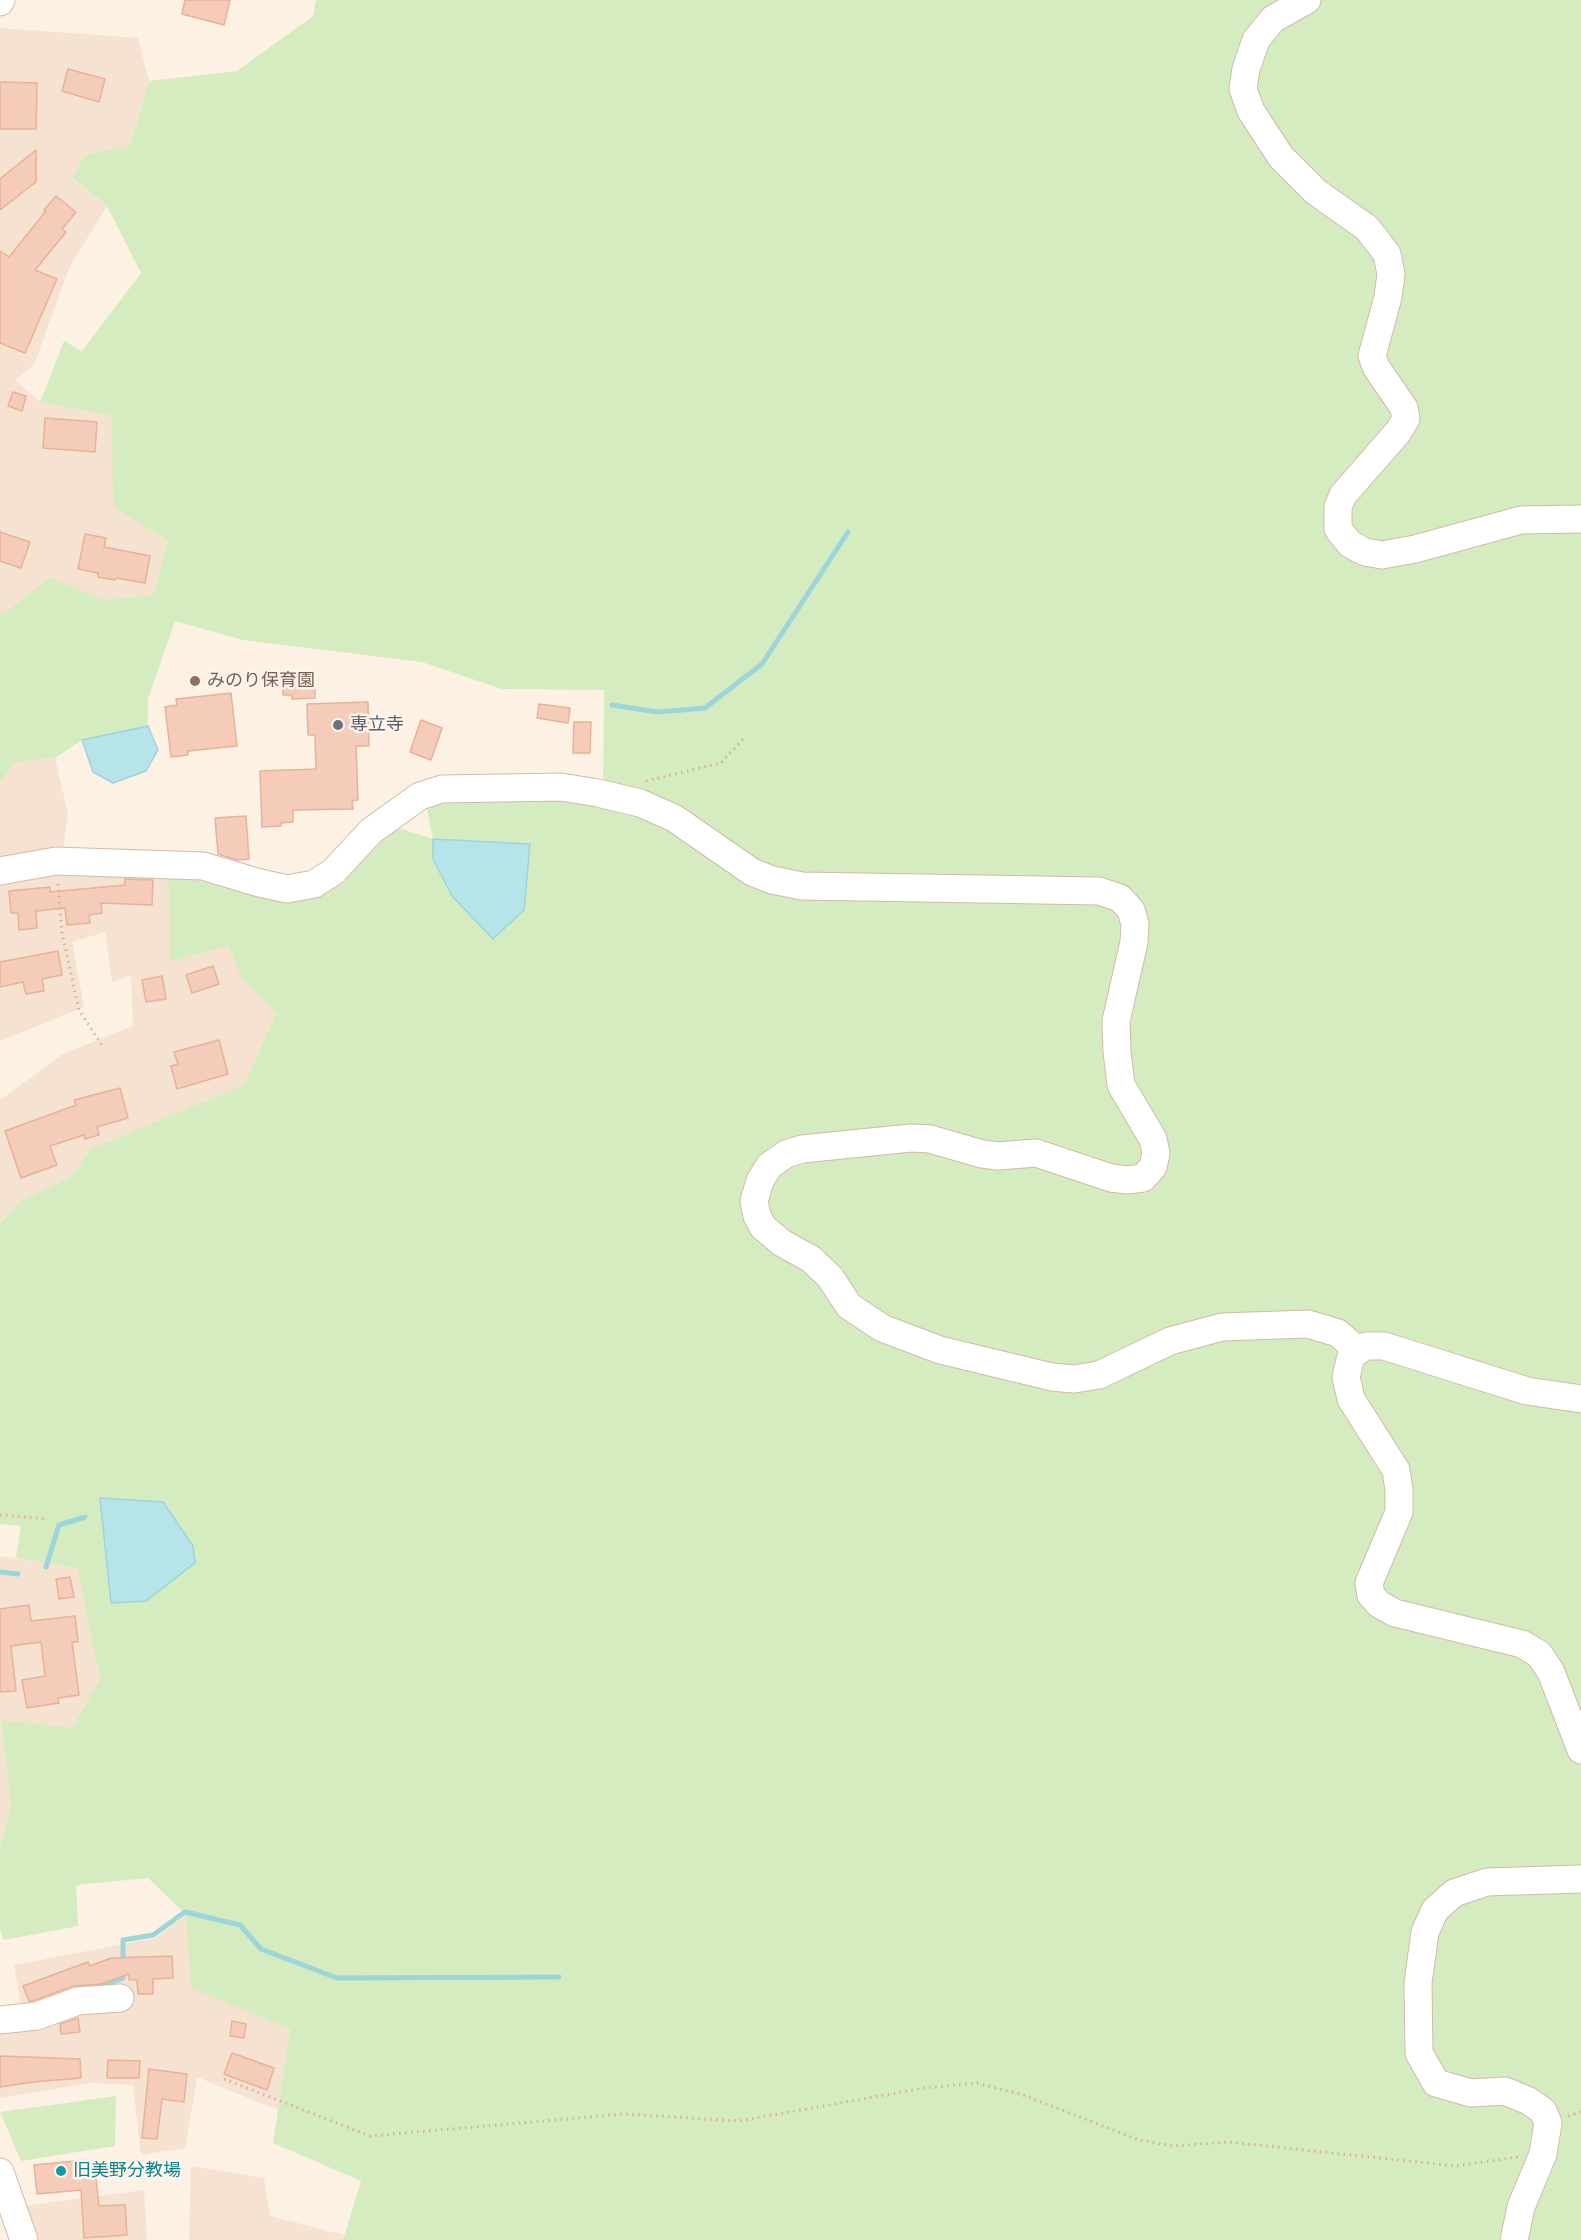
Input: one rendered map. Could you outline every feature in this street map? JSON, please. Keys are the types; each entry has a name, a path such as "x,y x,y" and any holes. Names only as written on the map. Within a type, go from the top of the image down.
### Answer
{"street":[{"path":"1306,0 1273,20 1256,40 1246,69 1243,89 1251,111 1281,157 1316,192 1367,228 1387,255 1391,274 1388,297 1372,356 1376,367 1404,408 1406,419 1398,432 1343,495 1338,507 1338,529 1350,544 1365,552 1382,555 1415,549 1521,520 1581,519"},
{"path":"0,872 56,861 203,866 287,889 314,884 333,872 371,831 420,796 442,789 561,787 640,803 674,818 752,872 772,880 802,886 1099,891 1120,898 1131,910 1135,924 1134,942 1116,1021 1117,1052 1121,1084 1153,1139 1156,1153 1153,1167 1143,1178 1127,1180 1111,1178 1036,1153 982,1155 921,1138 802,1149 786,1154 769,1166 760,1181 754,1201 760,1222 782,1243 811,1259 830,1277 849,1306 882,1328 940,1350 1052,1377 1074,1379 1099,1375 1170,1341 1222,1327 1308,1324 1338,1333 1358,1351"},
{"path":"1581,1399 1527,1391 1384,1347 1365,1346 1351,1356 1346,1377 1351,1399 1396,1470 1399,1490 1399,1512 1369,1583 1371,1595 1379,1604 1395,1612 1522,1644 1539,1654 1551,1672 1581,1750"},
{"path":"1514,2240 1521,2207 1543,2154 1548,2123 1544,2111 1529,2101 1504,2091 1471,2093 1436,2083 1419,2054 1418,1983 1425,1932 1435,1910 1454,1893 1487,1882 1581,1879"},
{"path":"0,2020 37,2016 78,2001 120,1998"},
{"path":"0,2172 24,2240"}],"path":[{"path":"642,782 721,763 744,738"},
{"path":"56,861 63,933 79,1010 103,1047"},
{"path":"0,1515 48,1519"},
{"path":"224,2079 370,2136 624,2114 739,2121 924,2088 977,2083 1023,2095 1139,2140 1173,2146 1229,2142 1455,2166 1543,2154"}],"shaded area":[{"path":"0,28 138,38 149,81 130,146 86,154 72,179 107,206 69,268 34,365 15,380 40,402 113,416 113,506 168,540 153,595 104,600 50,577 6,612 0,614"},
{"path":"55,758 68,814 62,857 168,873 170,962 230,946 242,979 276,1013 244,1085 90,1149 72,1176 19,1202 0,1222 0,1100 63,1054 133,1026 131,976 112,982 105,932 72,942 84,1007 0,1041 0,783 15,762"},
{"path":"0,1556 78,1568 101,1678 72,1728 1,1721 11,1806 0,1847"},
{"path":"186,1915 192,1988 290,2028 278,2110 197,2077 185,2148 141,2155 133,2085 90,2083 0,2098 0,2014 22,2012 14,1965 155,1938"},
{"path":"191,2166 264,2178 270,2216 344,2235 343,2240 189,2240"},
{"path":"144,2190 147,2240 33,2240 23,2206"}],"green space":[{"path":"316,0 1581,0 1581,2240 343,2240 361,2181 273,2143 290,2029 191,1988 186,1915 148,1878 76,1885 78,1926 4,1940 0,1930 0,1847 11,1806 1,1720 72,1728 101,1678 78,1568 16,1558 21,1526 0,1524 0,1223 19,1202 72,1176 90,1149 244,1085 276,1013 242,979 229,946 170,962 168,873 260,896 313,897 392,826 433,839 427,810 453,789 603,805 604,690 502,689 422,662 243,640 175,621 148,699 148,726 82,740 55,758 15,762 0,783 0,614 6,612 50,577 104,600 153,595 168,541 113,506 112,416 40,402 64,341 82,351 141,273 107,206 72,178 86,154 130,146 149,81 237,71 313,16","holes":["434,839 524,910 493,939 433,859"]},
{"path":"116,2096 115,2146 21,2161 0,2112"}],"water":[{"path":"148,726 158,750 146,771 113,783 93,772 82,740"},
{"path":"433,839 530,844 524,910 493,939 452,896 433,859"},
{"path":"100,1498 163,1502 193,1546 195,1563 146,1601 111,1603"}],"building":[{"path":"185,0 230,0 224,25 182,14"},
{"path":"68,69 105,79 99,102 62,91"},
{"path":"0,82 37,83 36,129 0,129"},
{"path":"36,150 36,182 0,210 0,179"},
{"path":"56,196 76,212 62,229 66,232 35,270 57,279 25,353 0,343 0,251 9,257"},
{"path":"13,392 26,396 22,411 8,406"},
{"path":"45,418 97,422 95,452 43,448"},
{"path":"0,532 30,542 21,568 0,561"},
{"path":"85,534 106,538 104,547 150,556 145,583 98,577 98,573 78,569"},
{"path":"315,676 315,698 292,699 292,695 283,695 283,677"},
{"path":"231,693 237,746 188,751 188,755 171,757 165,707 177,705 176,699"},
{"path":"368,702 369,746 356,746 358,800 352,801 353,809 293,810 293,822 280,823 281,826 262,827 260,771 316,769 315,735 308,735 307,704"},
{"path":"539,704 570,708 568,723 537,718"},
{"path":"421,720 442,728 431,760 410,752"},
{"path":"574,722 591,722 590,753 573,753"},
{"path":"246,816 249,859 237,860 218,854 215,818"},
{"path":"125,879 153,880 152,905 101,903 102,913 89,915 90,923 67,925 65,908 36,911 37,928 19,930 18,913 11,913 9,891 50,887 50,892 125,885"},
{"path":"58,951 62,975 42,979 44,991 26,994 23,982 0,987 0,962"},
{"path":"213,966 219,984 192,993 186,975"},
{"path":"162,976 166,999 146,1002 142,980"},
{"path":"219,1040 228,1074 177,1089 171,1066 178,1064 174,1052"},
{"path":"120,1088 128,1118 97,1127 99,1135 85,1139 84,1135 50,1146 57,1165 21,1178 5,1131 76,1105 74,1100"},
{"path":"70,1577 74,1597 59,1599 56,1579"},
{"path":"29,1605 31,1621 75,1616 78,1642 72,1642 79,1695 58,1698 59,1703 27,1708 22,1680 45,1676 41,1642 11,1646 16,1691 0,1692 0,1609"},
{"path":"172,1956 173,1978 153,1979 153,1994 138,1994 137,1980 129,1980 129,1974 101,1984 73,1986 33,2001 29,2001 23,1986 88,1962 90,1966 111,1958"},
{"path":"78,2018 80,2032 61,2034 60,2024"},
{"path":"232,2021 246,2024 244,2038 230,2036"},
{"path":"232,2053 274,2068 267,2090 224,2074"},
{"path":"0,2056 80,2059 81,2078 0,2087"},
{"path":"108,2060 140,2061 139,2078 107,2078"},
{"path":"149,2069 187,2074 184,2102 162,2099 157,2139 142,2138"},
{"path":"86,2160 88,2179 96,2178 99,2206 125,2205 127,2235 84,2238 81,2190 37,2194 34,2165"}],"waterway":[{"path":"612,705 657,712 705,708 762,664 848,532"},
{"path":"46,1567 59,1525 85,1517"},
{"path":"0,1572 18,1574"},
{"path":"123,1962 123,1940 153,1935 185,1912 240,1925 261,1949 337,1978 559,1977"},
{"path":"98,1988 123,1978 123,1972"}],"place":[{"name":"みのり保育園","path":"195,681"},
{"name":"専立寺","path":"338,725"},
{"name":"旧美野分教場","path":"61,2171"}]}
